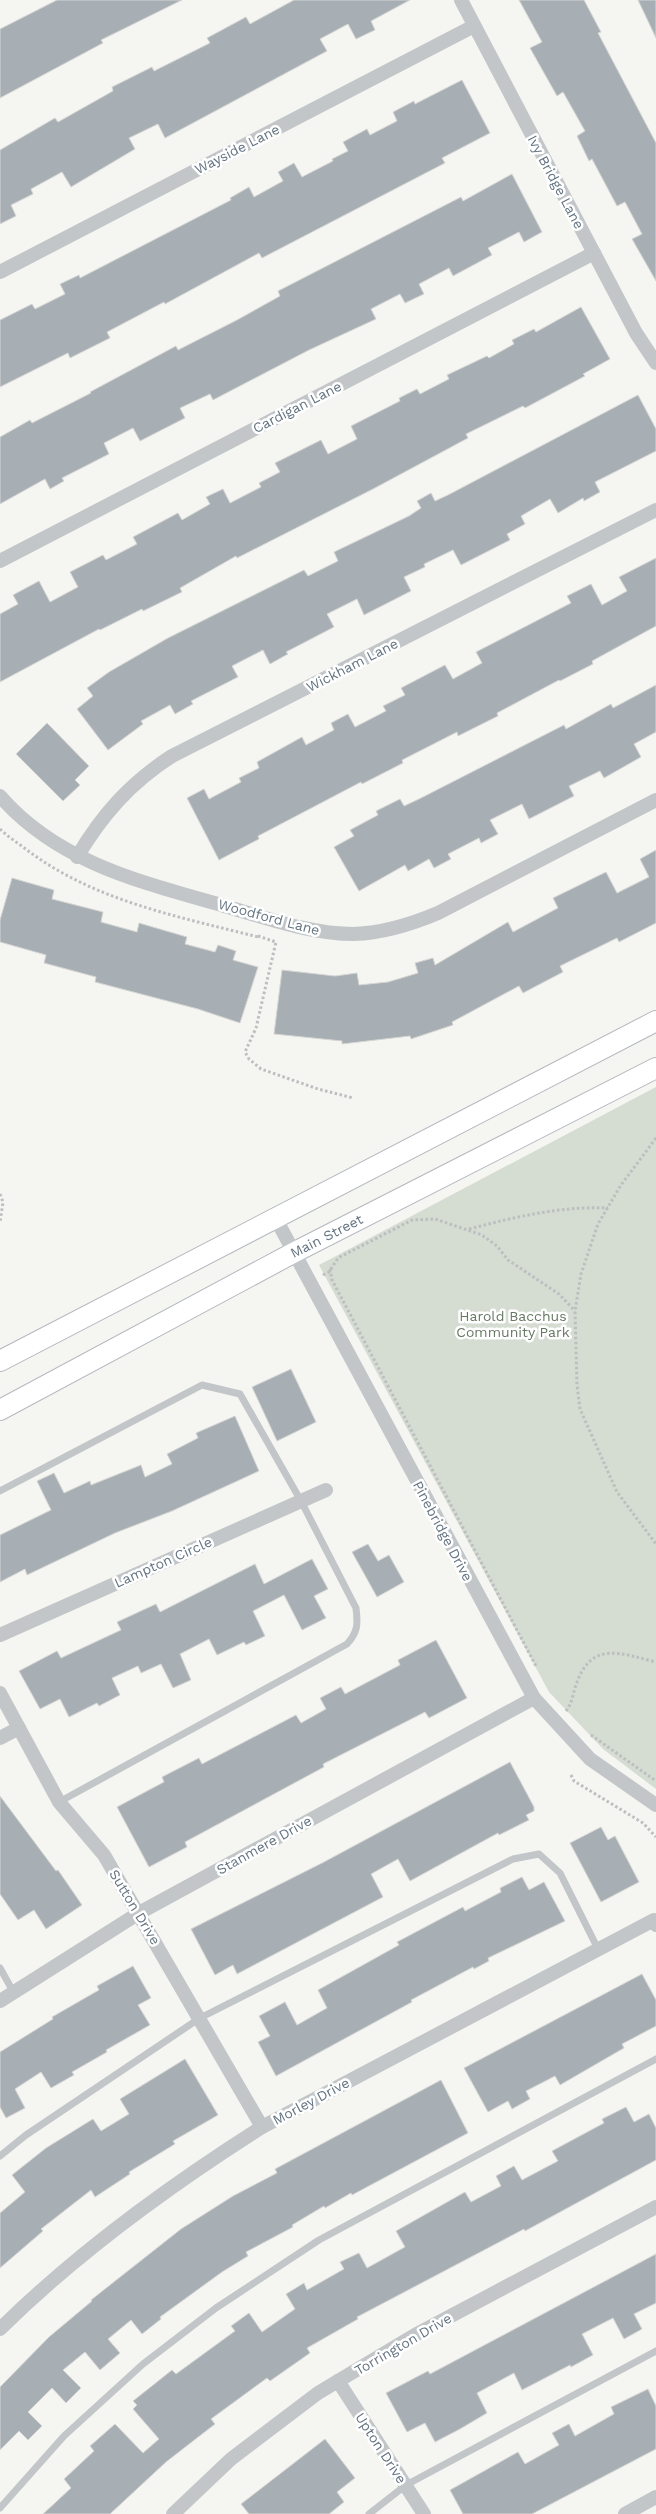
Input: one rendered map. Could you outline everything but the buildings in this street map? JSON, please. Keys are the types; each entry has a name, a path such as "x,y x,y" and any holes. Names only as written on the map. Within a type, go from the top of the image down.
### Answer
{"main road":[{"path":"0,1361 656,1021"},
{"name":"Main Street","path":"0,1410 293,1253 656,1068"}],"street":[{"name":"Ivy Bridge Lane","path":"461,0 636,333 656,362"},
{"name":"Wayside Lane","path":"0,272 474,26"},
{"name":"Cardigan Lane","path":"0,562 594,253"},
{"name":"Wickham Lane","path":"77,857 101,818 122,795 172,756 656,510"},
{"name":"Woodford Lane","path":"0,796 38,831 77,857 129,879 296,927 331,933 372,932 411,924 438,913 656,800"},
{"name":"Pinebridge Drive","path":"276,1219 534,1698 590,1759 656,1805"},
{"name":"Lampton Circle","path":"0,1635 326,1490"},
{"name":"Sutton Drive","path":"0,1693 59,1802 104,1855 262,2127"},
{"name":"Stanmere Drive","path":"0,2001 14,1994 139,1913 534,1698"},
{"path":"0,1738 19,1728"},
{"name":"Morley Drive","path":"0,2329 37,2292 118,2226 204,2164 262,2127 598,1949 655,1922"},
{"name":"Torrington Drive","path":"173,2514 231,2459 318,2393 415,2336 656,2207"},
{"name":"Upton Drive","path":"338,2381 424,2514"},
{"path":"625,2514 656,2497"}],"lane":[{"path":"0,1491 202,1385 240,1394 300,1501 356,1608 358,1622 356,1634 346,1644 59,1802"},
{"path":"0,2156 26,2135 200,2018 513,1859 539,1854 560,1873 598,1949"},
{"path":"0,1968 14,1994"},
{"path":"0,2508 64,2436 143,2364 216,2308 318,2240 656,2060"},
{"path":"369,2514 406,2485 656,2351"}],"path":[{"path":"266,918 258,937 276,942 256,1028 245,1052 249,1059 261,1069 318,1089 353,1098"},
{"path":"656,1138 621,1185 598,1224 581,1274 575,1311 577,1385 580,1408 617,1492 656,1544"},
{"path":"0,1194 3,1202 0,1222"},
{"path":"469,1230 520,1216 581,1207 608,1208"},
{"path":"309,1282 330,1269 338,1258 412,1220 435,1219 482,1235 497,1246 508,1260 559,1294 575,1311"},
{"path":"330,1269 332,1280 362,1340 538,1670"},
{"path":"556,1723 571,1705 582,1670 596,1655 612,1651 656,1662"},
{"path":"585,1731 656,1782"},
{"path":"571,1776 574,1781 643,1823 656,1837"}],"green space":[{"name":"Harold Bacchus Community Park","path":"656,1087 656,1789 603,1749 549,1692 319,1265"}]}
